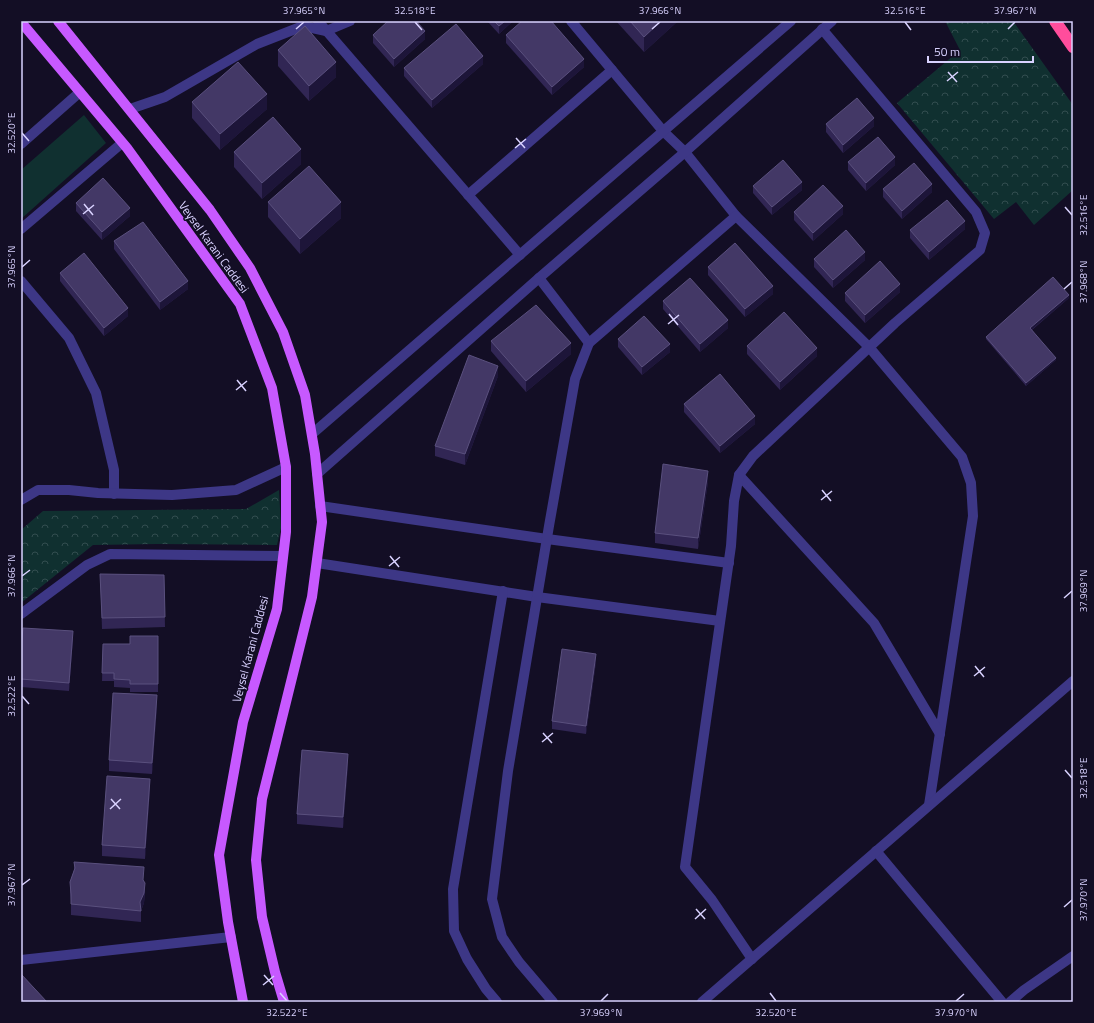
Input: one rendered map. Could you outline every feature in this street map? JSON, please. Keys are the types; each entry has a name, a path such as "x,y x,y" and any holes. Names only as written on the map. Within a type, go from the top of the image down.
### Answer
{"highway":[{"path":"1055,21 1073,47"}],"main road":[{"name":"Veysel Karani Caddesi","path":"58,21 210,210 250,268 284,332 305,395 312,434 322,522 312,598 262,799 256,860 262,917 284,1002"},
{"name":"Veysel Karani Caddesi","path":"21,22 122,143 240,304 272,388 286,467 286,532 277,609 243,722 219,855 231,936 243,1002"}],"street":[{"path":"318,21 520,255"},
{"path":"130,109 166,97 264,41 303,26 326,31 350,21"},
{"path":"571,21 663,131 685,152 736,216 869,347 962,457 971,483 973,516 929,805"},
{"path":"312,434 791,21"},
{"path":"317,474 539,278 685,152 832,21"},
{"path":"752,959 712,900 685,867 729,563 734,501 740,476 753,456 895,323 980,250 984,233 976,212 822,29"},
{"path":"468,195 612,70"},
{"path":"21,144 80,92"},
{"path":"21,229 122,143"},
{"path":"553,1002 519,962 502,937 492,899 508,771 575,379 589,343 736,216"},
{"path":"539,278 589,343"},
{"path":"21,281 69,338 96,393 114,470 114,494"},
{"path":"21,500 38,490 69,490 114,494 172,494 236,490 286,467"},
{"path":"740,476 874,623 940,734"},
{"path":"320,506 547,539 729,563"},
{"path":"21,614 87,565 110,554 283,556"},
{"path":"317,563 537,597 720,622"},
{"path":"497,1002 486,989 467,959 454,931 453,889 503,591"},
{"path":"702,1002 1073,681"},
{"path":"876,851 1002,1002"},
{"path":"21,960 231,936"},
{"path":"1010,1002 1024,990 1073,956"}],"green space":[{"path":"945,21 1013,21 1073,105 1073,190 1034,225 1016,202 994,219 897,103 960,50"},
{"path":"84,115 106,143 21,219 21,170"},
{"path":"279,490 281,528 277,545 93,545 21,603 21,530 43,511 246,509"}],"building":[{"path":"388,21 416,21 425,31 394,59 373,35"},
{"path":"494,21 505,21 499,26"},
{"path":"522,21 551,21 584,59 552,87 506,35"},
{"path":"630,21 661,21 644,37"},
{"path":"456,24 483,56 432,100 404,68"},
{"path":"305,26 336,62 309,86 278,50"},
{"path":"238,62 267,94 220,134 192,102"},
{"path":"857,98 874,118 843,145 826,124"},
{"path":"273,117 301,149 262,183 234,152"},
{"path":"878,137 895,157 866,183 848,162"},
{"path":"783,160 802,182 772,207 753,186"},
{"path":"914,163 932,184 902,211 883,189"},
{"path":"309,166 341,202 300,239 268,202"},
{"path":"103,178 130,208 102,232 76,203"},
{"path":"823,185 843,206 813,233 794,212"},
{"path":"947,200 965,221 929,252 910,230"},
{"path":"143,222 188,281 160,302 114,241"},
{"path":"846,230 865,252 833,280 814,259"},
{"path":"735,243 773,286 745,309 708,267"},
{"path":"84,253 128,308 104,328 60,273"},
{"path":"880,261 900,284 865,315 845,293"},
{"path":"1053,277 1069,295 1030,328 1056,358 1026,383 986,337"},
{"path":"690,278 728,320 700,344 663,301"},
{"path":"536,305 571,343 526,381 491,341"},
{"path":"784,312 817,348 780,382 747,346"},
{"path":"644,316 670,344 642,367 618,339"},
{"path":"469,355 498,366 465,454 435,446"},
{"path":"720,374 755,416 720,446 684,404"},
{"path":"663,464 708,471 698,538 655,533"},
{"path":"100,574 164,575 165,617 102,618"},
{"path":"23,628 73,631 69,683 21,679"},
{"path":"130,636 158,636 158,684 130,684 130,680 114,679 114,673 102,673 103,644 130,644"},
{"path":"562,649 596,654 586,726 552,721"},
{"path":"113,693 157,695 152,763 109,760"},
{"path":"302,750 348,754 343,817 297,814"},
{"path":"107,776 150,779 145,848 102,845"},
{"path":"74,862 144,867 143,880 145,883 144,893 140,902 141,911 71,904 70,882 75,868"},
{"path":"21,974 47,1002 21,1002"}]}
